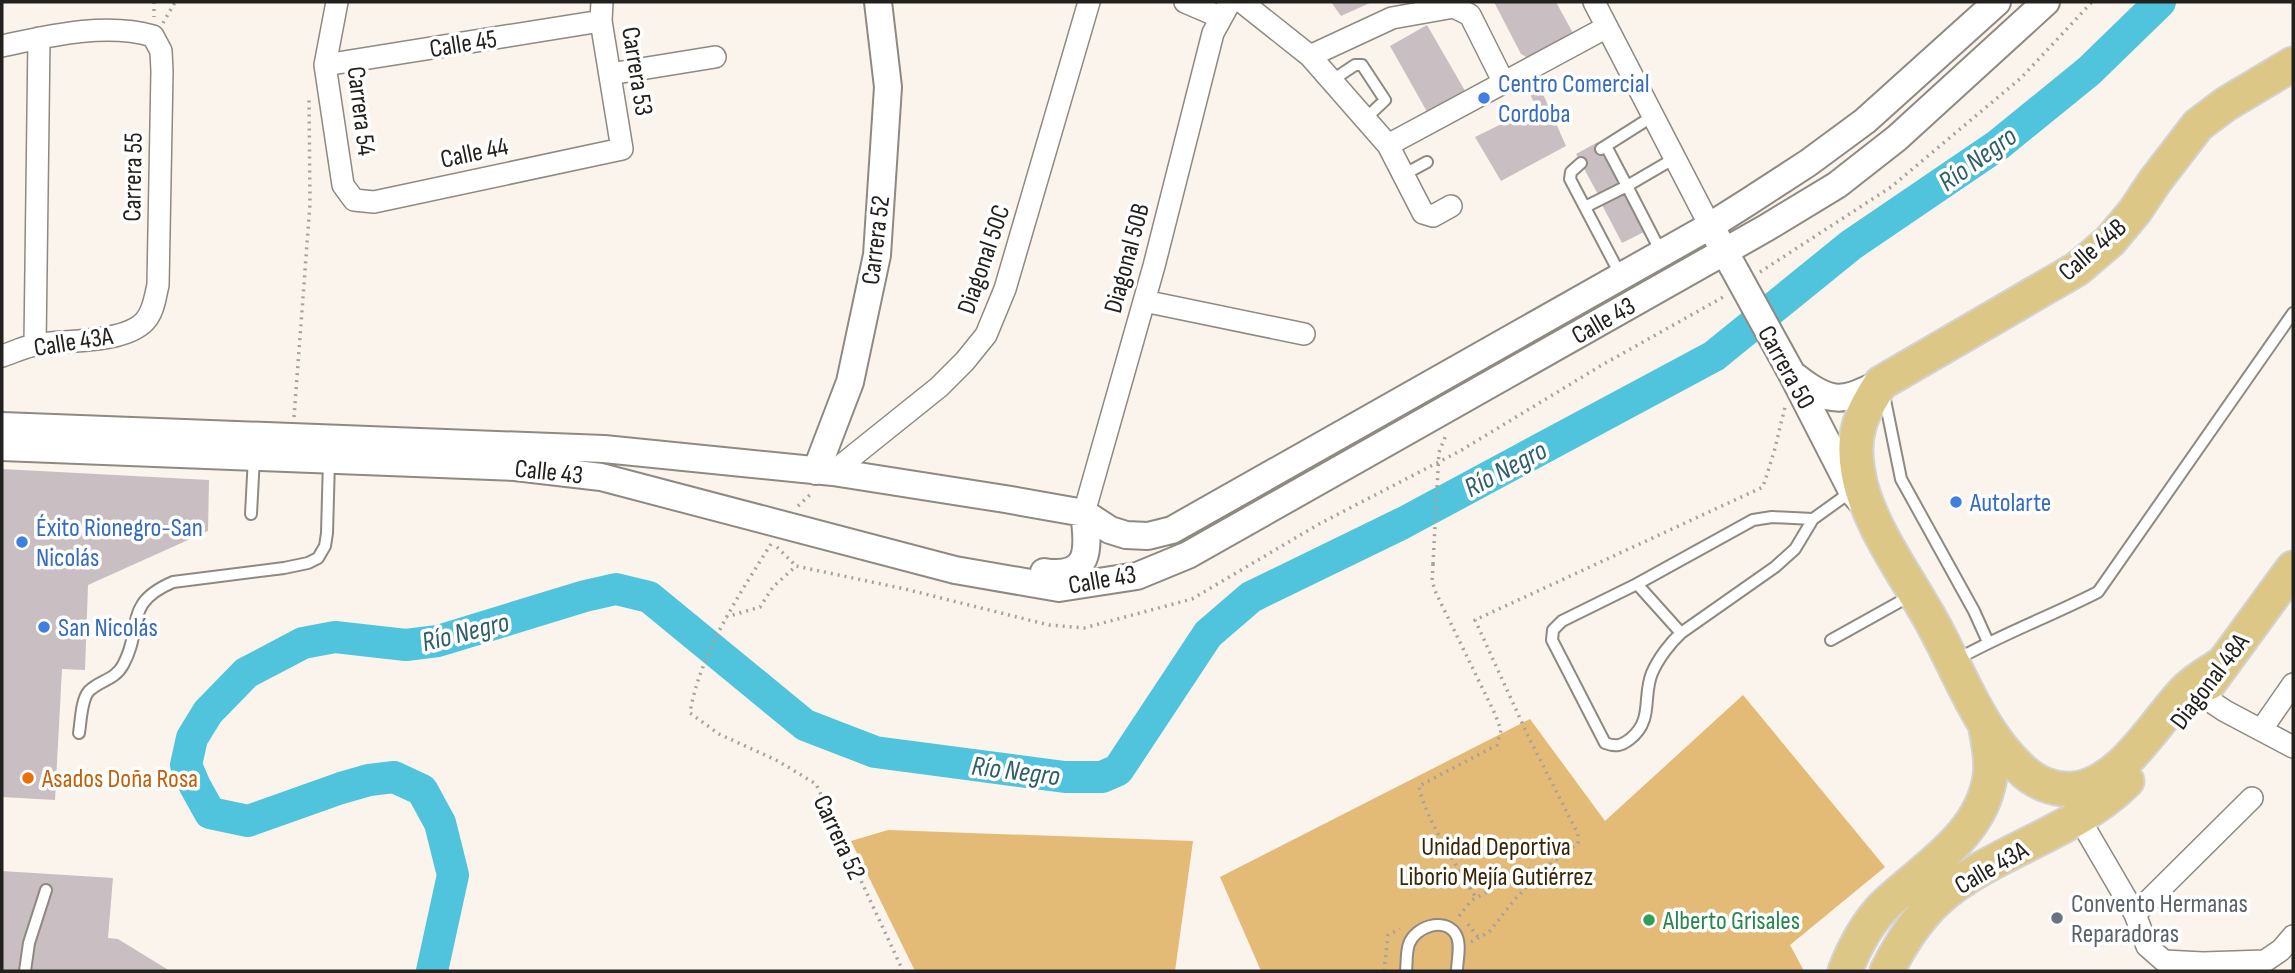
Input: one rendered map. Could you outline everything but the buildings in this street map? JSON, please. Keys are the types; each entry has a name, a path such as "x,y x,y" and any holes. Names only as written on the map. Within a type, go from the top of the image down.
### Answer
{"main road":[{"name":"Calle 44B","path":"1859,498 1856,433 1864,408 1881,383 2077,270 2110,241 2198,125 2227,104 2285,71"},
{"name":"Carrera 50","path":"1859,498 1954,662 1986,729"},
{"name":"Diagonal 48A","path":"2119,789 2201,695 2293,568"},
{"path":"1986,729 2022,771 2040,783 2054,788 2074,789 2110,775 2185,690 2222,664"},
{"name":"Calle 43A","path":"1845,971 1854,947 1882,909 1953,845 1980,809 1990,775 1991,761 1986,729"},
{"name":"Calle 43A","path":"1887,971 1936,901 1971,874 2079,818 2119,789"}],"street":[{"name":"Carrera 54","path":"337,2 325,65 343,185"},
{"name":"Carrera 52","path":"824,472 850,382 877,255 888,87 878,2"},
{"name":"Diagonal 50C","path":"824,472 939,387 986,335 1005,289 1089,2"},
{"path":"1185,2 1225,9"},
{"path":"1242,2 1310,56 1388,145 1423,213 1433,216 1451,206"},
{"name":"Carrera 50","path":"1594,2 1710,226 1859,498"},
{"name":"Calle 43","path":"2,426 604,449 824,472 1084,513 1110,530 1126,535 1148,536 1172,530 1710,226 1808,163 1865,121 1997,2"},
{"name":"Calle 43","path":"2,447 515,467 601,477 955,570 1059,588 1137,576 1200,548 1837,185 1896,138 2046,2"},
{"path":"1310,56 1392,18 1454,7 1470,15 1504,83"},
{"name":"Diagonal 50B","path":"1084,513 1144,301 1213,33 1225,9"},
{"name":"Calle 45","path":"325,65 602,11"},
{"name":"Carrera 53","path":"602,11 622,149"},
{"path":"1388,145 1606,27"},
{"name":"Carrera 55","path":"39,38 65,32 138,31 153,36 161,51 158,285"},
{"path":"2,46 39,38 35,345"},
{"path":"610,74 715,57"},
{"name":"Calle 44","path":"343,185 355,200 374,202 622,149"},
{"name":"Calle 43A","path":"2,356 35,345 119,335 133,330 146,320 153,307 158,285"},
{"path":"1144,301 1304,334"},
{"name":"Calle 44B","path":"1788,366 1815,392 1833,398 1854,396 1881,383"},
{"path":"709,505 697,481 697,475 701,471 769,474 784,468"},
{"path":"864,547 887,543 982,562 1056,573 1074,570 1083,563 1087,551 1084,513"},
{"path":"2261,730 2293,684"},
{"path":"2201,695 2293,747"},
{"path":"2135,914 2252,798"},
{"path":"2079,818 2135,914 2147,946 2164,961 2265,961 2281,950 2293,936"}],"lane":[{"path":"1331,81 1354,65 1362,65 1385,100 1365,119"},
{"path":"1653,116 1604,148 1661,253"},
{"path":"1585,207 1675,158"},
{"path":"1404,175 1427,162"},
{"path":"1581,163 1571,172 1570,179 1622,276"},
{"path":"1954,662 1988,642 2098,592 2293,313"},
{"path":"1881,383 1901,480 1974,611 1988,642"},
{"path":"251,514 254,457"},
{"path":"79,733 88,692 112,678 122,667 128,653 136,613 144,600 156,589 173,582 284,568 318,558 325,546 327,533 329,460"},
{"path":"1813,519 1795,549 1775,568 1671,642 1651,674 1647,710 1639,732 1623,745 1605,744 1552,640 1553,630 1562,621 1637,584 1754,520 1772,517 1813,519 1859,498"},
{"path":"1637,584 1681,633"},
{"path":"1830,640 1916,593"},
{"path":"25,971 29,943 46,890"},
{"path":"1406,971 1409,944 1420,930 1428,926 1449,929 1455,934 1458,948 1457,971"}],"path":[{"path":"293,436 310,204 309,94"},
{"path":"1458,948 1489,932 1515,899 1544,869 1578,843 1578,834 1529,738 1475,620 1763,487 1774,452 1788,366"},
{"path":"1439,452 1432,581 1502,730 1497,745 1419,786 1430,815 1476,898"},
{"path":"784,524 824,472"},
{"name":"Carrera 52","path":"784,524 725,619 697,684 690,713 719,734 778,761 816,784 903,971"},
{"path":"1459,916 1476,898 1529,869 1544,869"}],"green space":[{"name":"Unidad Deportiva Liborio Mejía Gutiérrez","path":"1743,695 1885,867 1790,945 1804,971 1261,971 1220,877 1530,719 1605,821"},
{"path":"888,830 1193,841 1175,971 915,971 851,841"}],"waterway":[{"name":"Río Negro","path":"432,971 453,875 440,823 422,790 394,777 369,780 341,788 248,821 210,813 186,765 192,738 208,712 246,673 303,643 335,637 406,645 438,641 616,589 649,597 805,725 875,752 1065,777 1102,777 1118,770 1208,634 1251,597 1403,523 1714,356 1851,245 1998,145 2089,71 2160,2"}],"place":[{"name":"Centro Comercial Cordoba","path":"1484,98"},
{"name":"Autolarte","path":"1956,502"},
{"name":"Éxito Rionegro-San Nicolás","path":"22,542"},
{"name":"San Nicolás","path":"44,627"},
{"name":"Asados Doña Rosa","path":"28,778"},
{"name":"Convento Hermanas Reparadoras","path":"2057,918"},
{"name":"Alberto Grisales","path":"1649,920"}]}
